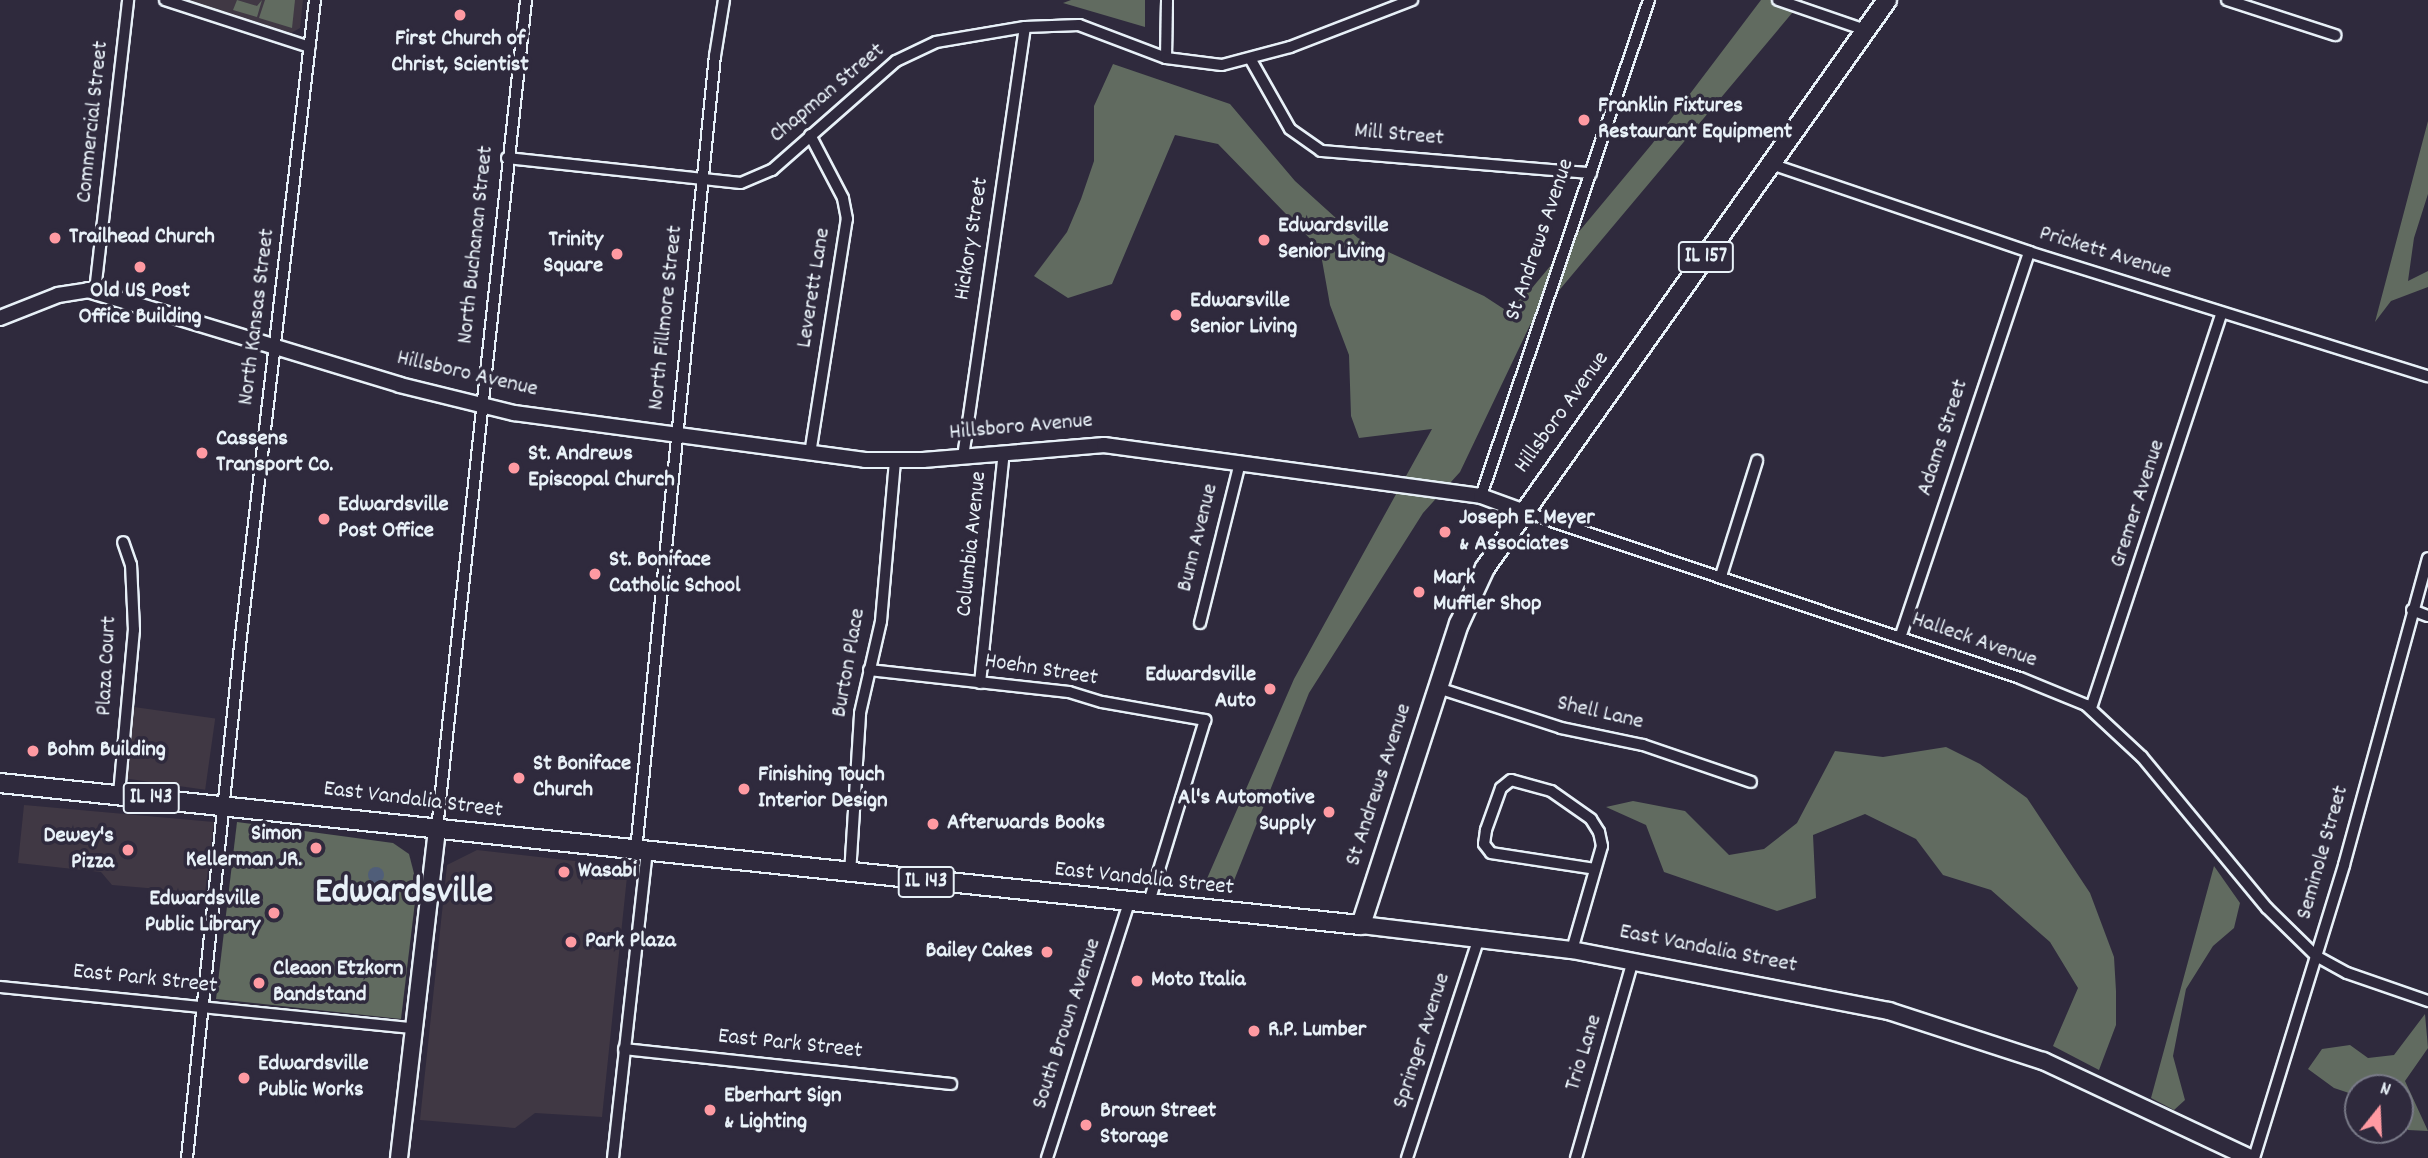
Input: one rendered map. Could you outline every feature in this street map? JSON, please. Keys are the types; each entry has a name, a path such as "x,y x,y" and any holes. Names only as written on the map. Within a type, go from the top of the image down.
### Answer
{"main road":[{"name":"Hillsboro Avenue","path":"1522,511 1887,0"},
{"name":"St Andrews Avenue","path":"1361,925 1438,688 1485,568 1522,511"},
{"name":"East Vandalia Street","path":"0,783 850,874 1361,925 1572,950 1889,1011 1953,1028 2043,1061 2159,1119 2252,1158"},
{"path":"399,1158 437,829"}],"street":[{"name":"Commercial Street","path":"95,291 128,0"},
{"path":"165,0 310,47"},
{"name":"North Kansas Street","path":"187,1158 315,0"},
{"name":"North Buchanan Street","path":"437,829 526,0"},
{"name":"North Fillmore Street","path":"613,1158 676,436 724,0"},
{"path":"1166,58 1167,0"},
{"name":"Chapman Street","path":"507,158 702,182 726,184 756,179 887,69 915,52 948,40 1025,27 1087,27 1166,58 1211,65 1251,60 1412,0"},
{"name":"St Andrews Avenue","path":"1481,496 1649,0"},
{"path":"1777,0 1865,30"},
{"path":"2227,0 2335,35"},
{"name":"Hickory Street","path":"963,457 1025,27"},
{"name":"Mill Street","path":"1251,60 1290,130 1321,150 1591,173"},
{"name":"Leverett Lane","path":"810,135 842,198 847,219 810,454"},
{"name":"Prickett Avenue","path":"1771,164 2029,252 2428,376"},
{"name":"Adams Street","path":"1900,638 2029,252"},
{"name":"Hillsboro Avenue","path":"0,318 58,295 95,291 481,407 810,454 895,461 1104,445 1481,496 1522,511"},
{"name":"Gremer Avenue","path":"2091,708 2222,313"},
{"name":"Columbia Avenue","path":"980,683 1004,452"},
{"name":"Burton Place","path":"850,874 860,713 881,621 895,461"},
{"path":"1721,576 1757,461"},
{"name":"Bunn Avenue","path":"1200,623 1240,462"},
{"name":"Halleck Avenue","path":"1522,511 2067,695 2091,708 2142,757 2267,908 2316,956 2347,973 2428,1001"},
{"name":"Plaza Court","path":"119,794 134,630 131,565 123,542"},
{"name":"Seminole Street","path":"2252,1158 2316,956 2428,558"},
{"path":"2412,610 2428,615"},
{"name":"Hoehn Street","path":"869,670 1069,692 1102,702 1205,720 1148,905"},
{"name":"Shell Lane","path":"1438,688 1561,727 1643,745 1751,782"},
{"path":"1572,950 1602,846 1591,819 1551,791 1511,780 1501,788 1486,830 1485,844 1491,853 1595,869"},
{"name":"South Brown Avenue","path":"1047,1158 1129,903"},
{"name":"Springer Avenue","path":"1407,1158 1479,938"},
{"name":"Trio Lane","path":"1576,1158 1633,961"},
{"name":"East Park Street","path":"0,987 412,1028"},
{"name":"East Park Street","path":"624,1049 951,1084"}],"shaded area":[{"path":"186,0 303,0 300,28 291,33"},
{"path":"237,0 257,6 262,0 257,17 233,10"},
{"path":"265,0 295,0 292,28 259,18"},
{"path":"1071,0 1145,0 1145,27 1063,3"},
{"path":"1761,0 1803,0 1530,325 1460,472 1423,513 1309,693 1229,893 1202,890 1294,679 1432,429 1359,438 1351,416 1349,355 1330,305 1320,249 1218,144 1175,135 1112,284 1068,298 1034,276 1067,232 1081,199 1094,161 1094,106 1113,64 1230,104 1295,181 1358,238 1484,296 1507,311 1532,288 1652,144"},
{"path":"2428,121 2428,194 2414,238 2408,281 2428,271 2428,287 2391,301 2375,322"},
{"path":"134,707 215,718 205,790 124,778"},
{"path":"1946,747 1980,764 2027,798 2090,893 2114,957 2116,991 2116,1025 2099,1070 2053,1046 2078,988 2050,942 1991,890 1943,875 1916,839 1865,814 1813,835 1816,898 1777,911 1664,872 1646,825 1606,807 1633,801 1685,811 1729,855 1764,849 1797,823 1835,751 1883,757"},
{"path":"24,805 214,822 205,893 112,885 101,872 18,863"},
{"path":"237,822 393,843 409,854 417,885 401,1019 216,999"},
{"path":"477,850 628,867 602,1117 535,1113 515,1128 420,1120 447,865"},
{"path":"2214,866 2240,903 2234,928 2213,946 2186,989 2173,1056 2185,1100 2174,1110 2151,1098"},
{"path":"2425,1014 2428,1048 2410,1074 2344,1074 2344,1091 2334,1088 2308,1069 2322,1049 2350,1045 2368,1058 2394,1055"},
{"path":"2414,1101 2428,1131 2414,1130"}],"water":[{"path":"373,867 379,867 384,875 382,881 373,883 368,878 368,872"}],"place":[{"name":"First Church of Christ, Scientist","path":"460,15"},
{"name":"Franklin Fixtures Restaurant Equipment","path":"1584,120"},
{"name":"Trailhead Church","path":"55,238"},
{"name":"Edwardsville Senior Living","path":"1264,240"},
{"name":"Trinity Square","path":"617,254"},
{"name":"Old US Post Office Building","path":"140,267"},
{"name":"Edwarsville Senior Living","path":"1176,315"},
{"name":"Cassens Transport Co.","path":"202,453"},
{"name":"St. Andrews Episcopal Church","path":"514,468"},
{"name":"Edwardsville Post Office","path":"324,519"},
{"name":"Joseph E. Meyer & Associates","path":"1445,532"},
{"name":"St. Boniface Catholic School","path":"595,574"},
{"name":"Mark Muffler Shop","path":"1419,592"},
{"name":"Edwardsville Auto","path":"1270,689"},
{"name":"Bohm Building","path":"33,751"},
{"name":"St Boniface Church","path":"519,778"},
{"name":"Finishing Touch Interior Design","path":"744,789"},
{"name":"Al's Automotive Supply","path":"1329,812"},
{"name":"Afterwards Books","path":"933,824"},
{"name":"Simon Kellerman JR.","path":"316,848"},
{"name":"Dewey's Pizza","path":"128,850"},
{"name":"Wasabi","path":"564,872"},
{"name":"Edwardsville Public Library","path":"274,913"},
{"name":"Park Plaza","path":"571,942"},
{"name":"Bailey Cakes","path":"1047,952"},
{"name":"Moto Italia","path":"1137,981"},
{"name":"Cleaon Etzkorn Bandstand","path":"259,983"},
{"name":"R.P. Lumber","path":"1254,1031"},
{"name":"Edwardsville Public Works","path":"244,1078"},
{"name":"Eberhart Sign & Lighting","path":"710,1110"},
{"name":"Brown Street Storage","path":"1086,1125"}],"district":[{"name":"Edwardsville","path":"404,894"}]}
